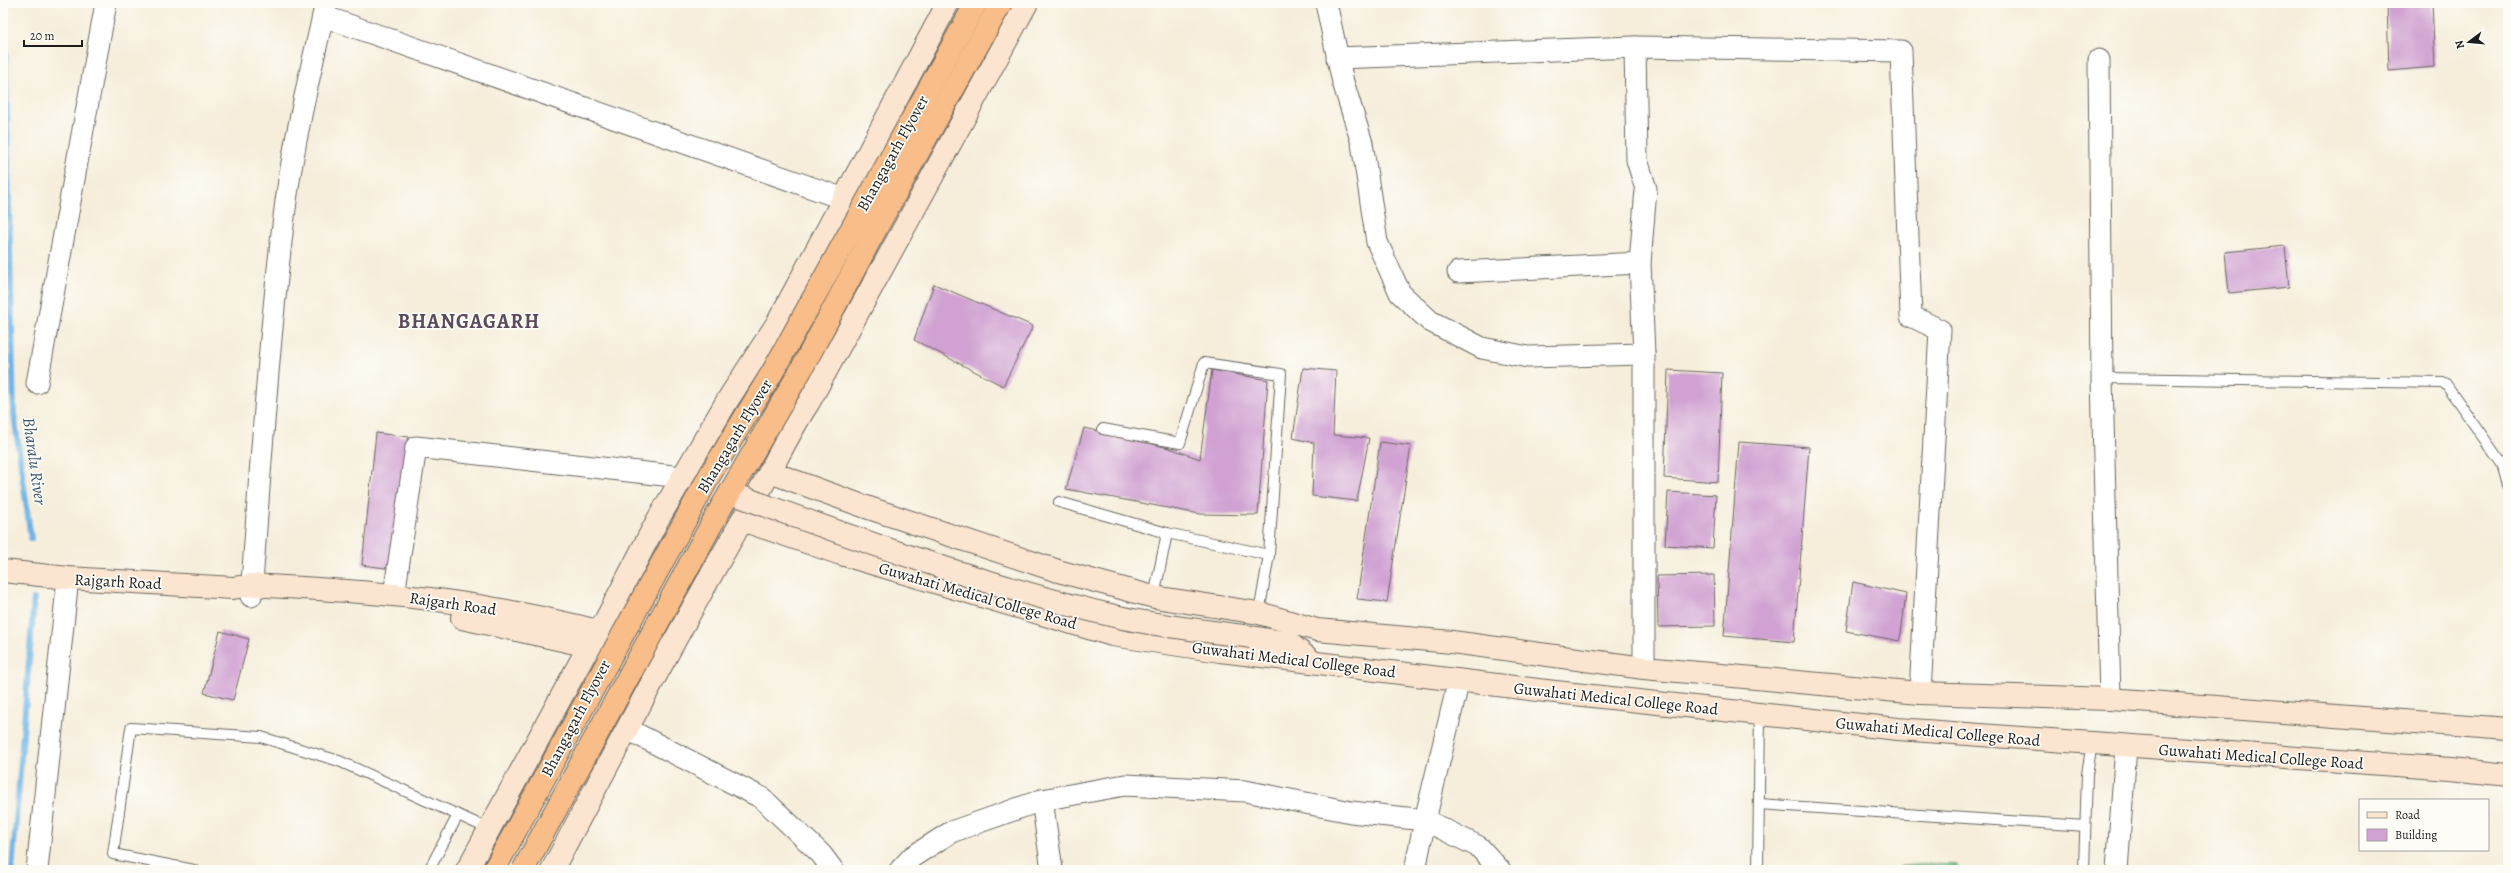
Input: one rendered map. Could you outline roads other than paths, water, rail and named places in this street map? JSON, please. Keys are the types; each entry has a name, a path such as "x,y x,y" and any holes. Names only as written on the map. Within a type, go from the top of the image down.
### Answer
{"main road":[{"path":"467,870 482,826 594,638 682,477 778,322 948,3"},
{"name":"Bhangagarh Flyover","path":"494,870 710,473 772,373 976,3"},
{"name":"Bhangagarh Flyover","path":"523,870 715,518 731,493 801,370 878,223 1001,3"},
{"path":"552,870 714,565 770,472 795,423 1027,3"},
{"path":"733,393 795,423"},
{"name":"Guwahati Medical College Road","path":"770,472 863,506 1058,570 1154,596 1259,613 1317,630 1452,642 1644,668 1920,693 2110,699 2508,729"},
{"path":"731,493 838,532 1005,586 1124,618 1289,643 1313,662"},
{"name":"Guwahati Medical College Road","path":"742,520 841,554 1112,635 1459,680 1760,713 1898,730 2443,768 2508,775"},
{"name":"Rajgarh Road","path":"3,571 68,578 245,590 394,595 497,609 594,638 657,671"},
{"name":"Rajgarh Road","path":"245,590 475,620 668,650"},
{"path":"1289,643 1317,630"}],"street":[{"path":"37,383 106,3"},
{"path":"1326,3 1337,58 1362,143 1377,242 1400,293 1430,321 1482,348 1528,357 1644,354"},
{"path":"245,590 286,201 298,129 325,9 844,199"},
{"path":"1337,58 1635,47 1901,51 1911,316 1940,330 1920,693"},
{"path":"1635,47 1637,160 1646,189 1640,263 1644,354 1644,668"},
{"path":"2099,60 2102,378 2110,699"},
{"path":"1458,272 1640,263"},
{"path":"394,595 416,447 682,477"},
{"path":"37,870 68,578"},
{"path":"1415,870 1425,820 1459,680"},
{"path":"627,729 762,798 821,854 833,870"},
{"path":"2117,870 2126,747"},
{"path":"900,870 912,857 924,860 951,832 1042,800 1125,785 1245,791 1351,812 1425,820 1479,847 1500,870"},
{"path":"1042,800 1052,870"}],"lane":[{"path":"1103,429 1180,443 1204,363 1281,374 1269,555 1259,613"},
{"path":"2102,378 2445,383 2502,464 2508,485"},
{"path":"1059,502 1167,533 1269,555"},
{"path":"1154,596 1167,533"},
{"path":"1758,870 1760,713"},
{"path":"194,870 113,854 131,728 261,737 339,761 482,826"},
{"path":"2084,870 2087,774 2092,743"},
{"path":"1759,804 2085,826"},
{"path":"429,870 458,815"}],"waterway":[{"name":"Bharalu River","path":"4,3 14,414 31,539"},
{"path":"12,870 34,599"}],"district":[{"name":"BHANGAGARH","path":"469,321"}]}
